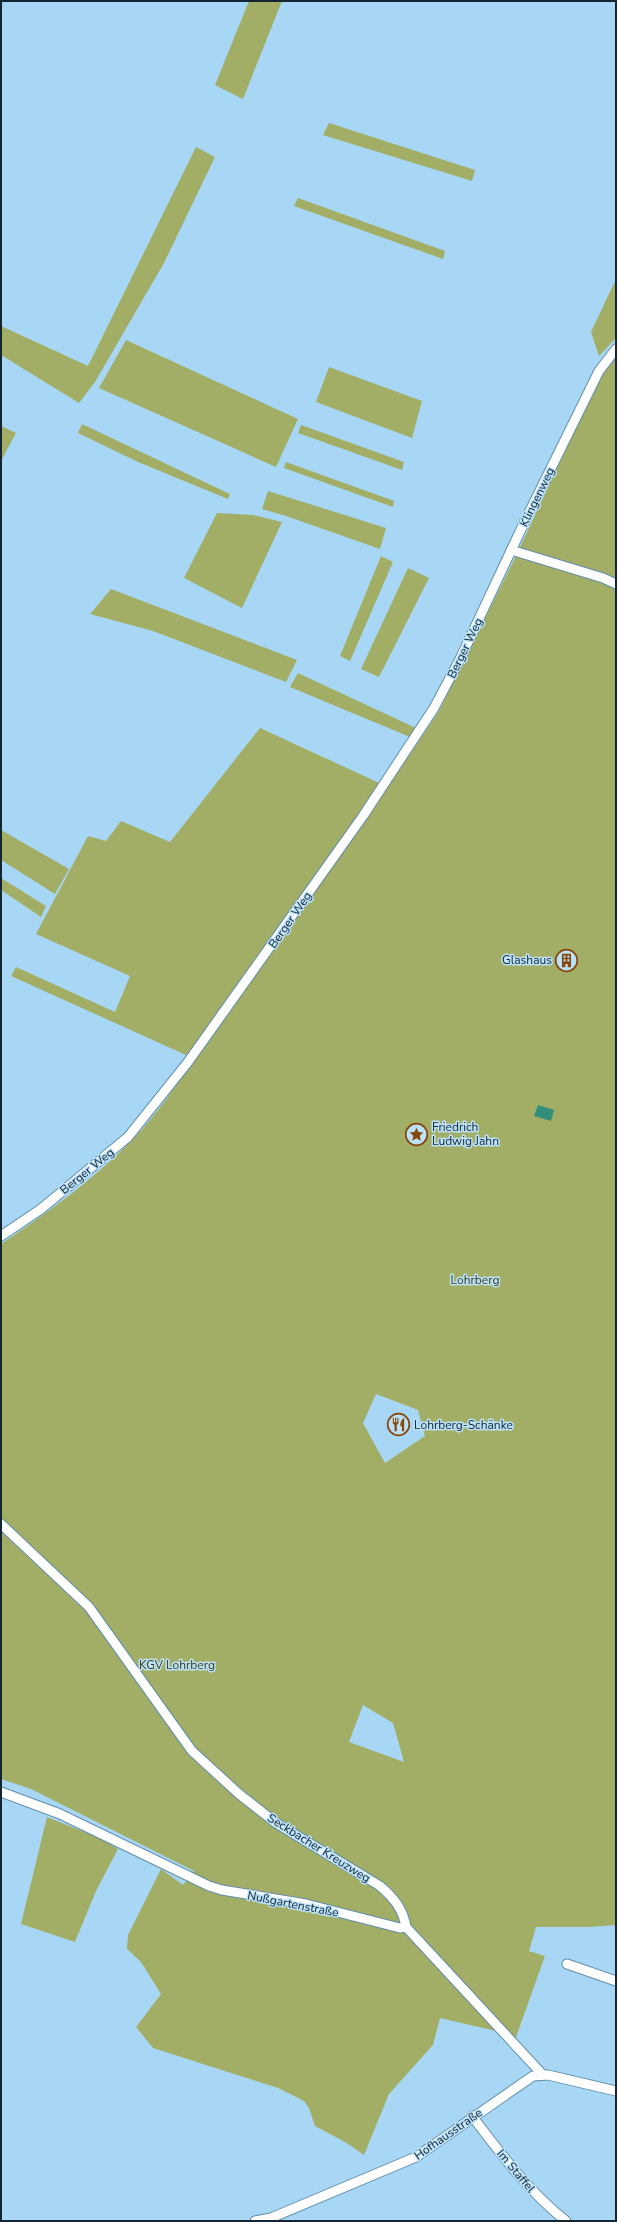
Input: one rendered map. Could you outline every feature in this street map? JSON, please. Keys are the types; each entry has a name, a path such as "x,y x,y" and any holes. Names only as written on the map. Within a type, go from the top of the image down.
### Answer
{"street":[{"name":"Klingenweg","path":"511,550 598,371 616,349"},
{"path":"511,550 602,578 616,584"},
{"name":"Berger Weg","path":"1,1236 41,1209 128,1137 188,1062 363,816 434,708 460,659 511,550"},
{"name":"Seckbacher Kreuzweg","path":"1,1524 89,1607 192,1751 239,1794 276,1823 380,1886 395,1899 402,1910 406,1927"},
{"name":"Nußgartenstraße","path":"1,1792 60,1814 209,1886 222,1890 306,1904 400,1928 406,1927"},
{"path":"406,1927 542,2074 616,2091"},
{"path":"567,1964 616,1981"},
{"name":"Hofhausstraße","path":"255,2221 272,2218 421,2154 472,2116 526,2079 542,2074"},
{"name":"Im Staffel","path":"472,2116 513,2170 542,2201 566,2221"}],"green space":[{"path":"249,1 282,1 243,99 215,85"},
{"path":"329,123 475,170 472,181 323,135"},
{"path":"196,147 215,157 164,263 95,382 79,403 1,355 1,326 88,366"},
{"path":"298,198 445,251 443,259 294,206"},
{"path":"616,279 616,338 599,356 591,332"},
{"path":"126,340 298,419 276,467 99,388"},
{"name":"KGV Lohrberg","path":"614,358 616,358 616,1925 591,1927 536,1927 529,1951 545,1956 515,2040 509,2034 440,2018 433,2045 389,2094 364,2155 345,2142 315,2126 309,2108 304,2101 278,2088 153,2048 136,2027 161,1994 141,1962 127,1949 128,1935 161,1869 183,1885 194,1871 31,1789 1,1779 1,1244 86,1182 117,1155 151,1119 201,1052 192,1048 186,1055 11,976 16,967 115,1012 130,976 36,934 88,836 106,841 121,821 170,842 260,728 388,787 439,711 513,562 601,374","holes":["376,1394 418,1410 425,1436 385,1463 363,1423","363,1705 393,1723 404,1762 349,1742"]},
{"path":"329,367 422,401 412,438 316,402"},
{"path":"82,424 230,494 228,499 138,462 78,433"},
{"path":"301,425 404,462 402,470 298,433"},
{"path":"1,426 16,433 1,461"},
{"path":"286,462 394,501 393,507 284,468"},
{"path":"268,491 386,528 380,549 262,509"},
{"path":"217,513 253,515 282,522 242,608 184,578"},
{"path":"381,556 393,562 350,661 340,656"},
{"path":"408,568 429,578 379,677 361,669"},
{"path":"111,589 297,660 286,682 153,631 90,614"},
{"path":"298,673 416,728 410,737 290,687"},
{"path":"1,830 69,869 55,894 1,860"},
{"path":"1,878 46,906 41,917 1,890"},
{"path":"47,1817 102,1839 118,1849 96,1891 75,1942 21,1924"}],"shaded area":[{"path":"538,1105 554,1110 551,1121 534,1116"}],"place":[{"name":"Glashaus","path":"567,960"},
{"name":"Friedrich Ludwig Jahn","path":"417,1134"},
{"name":"Lohrberg-Schänke","path":"399,1425"}],"park label":[{"name":"Lohrberg","path":"475,1280"}]}
